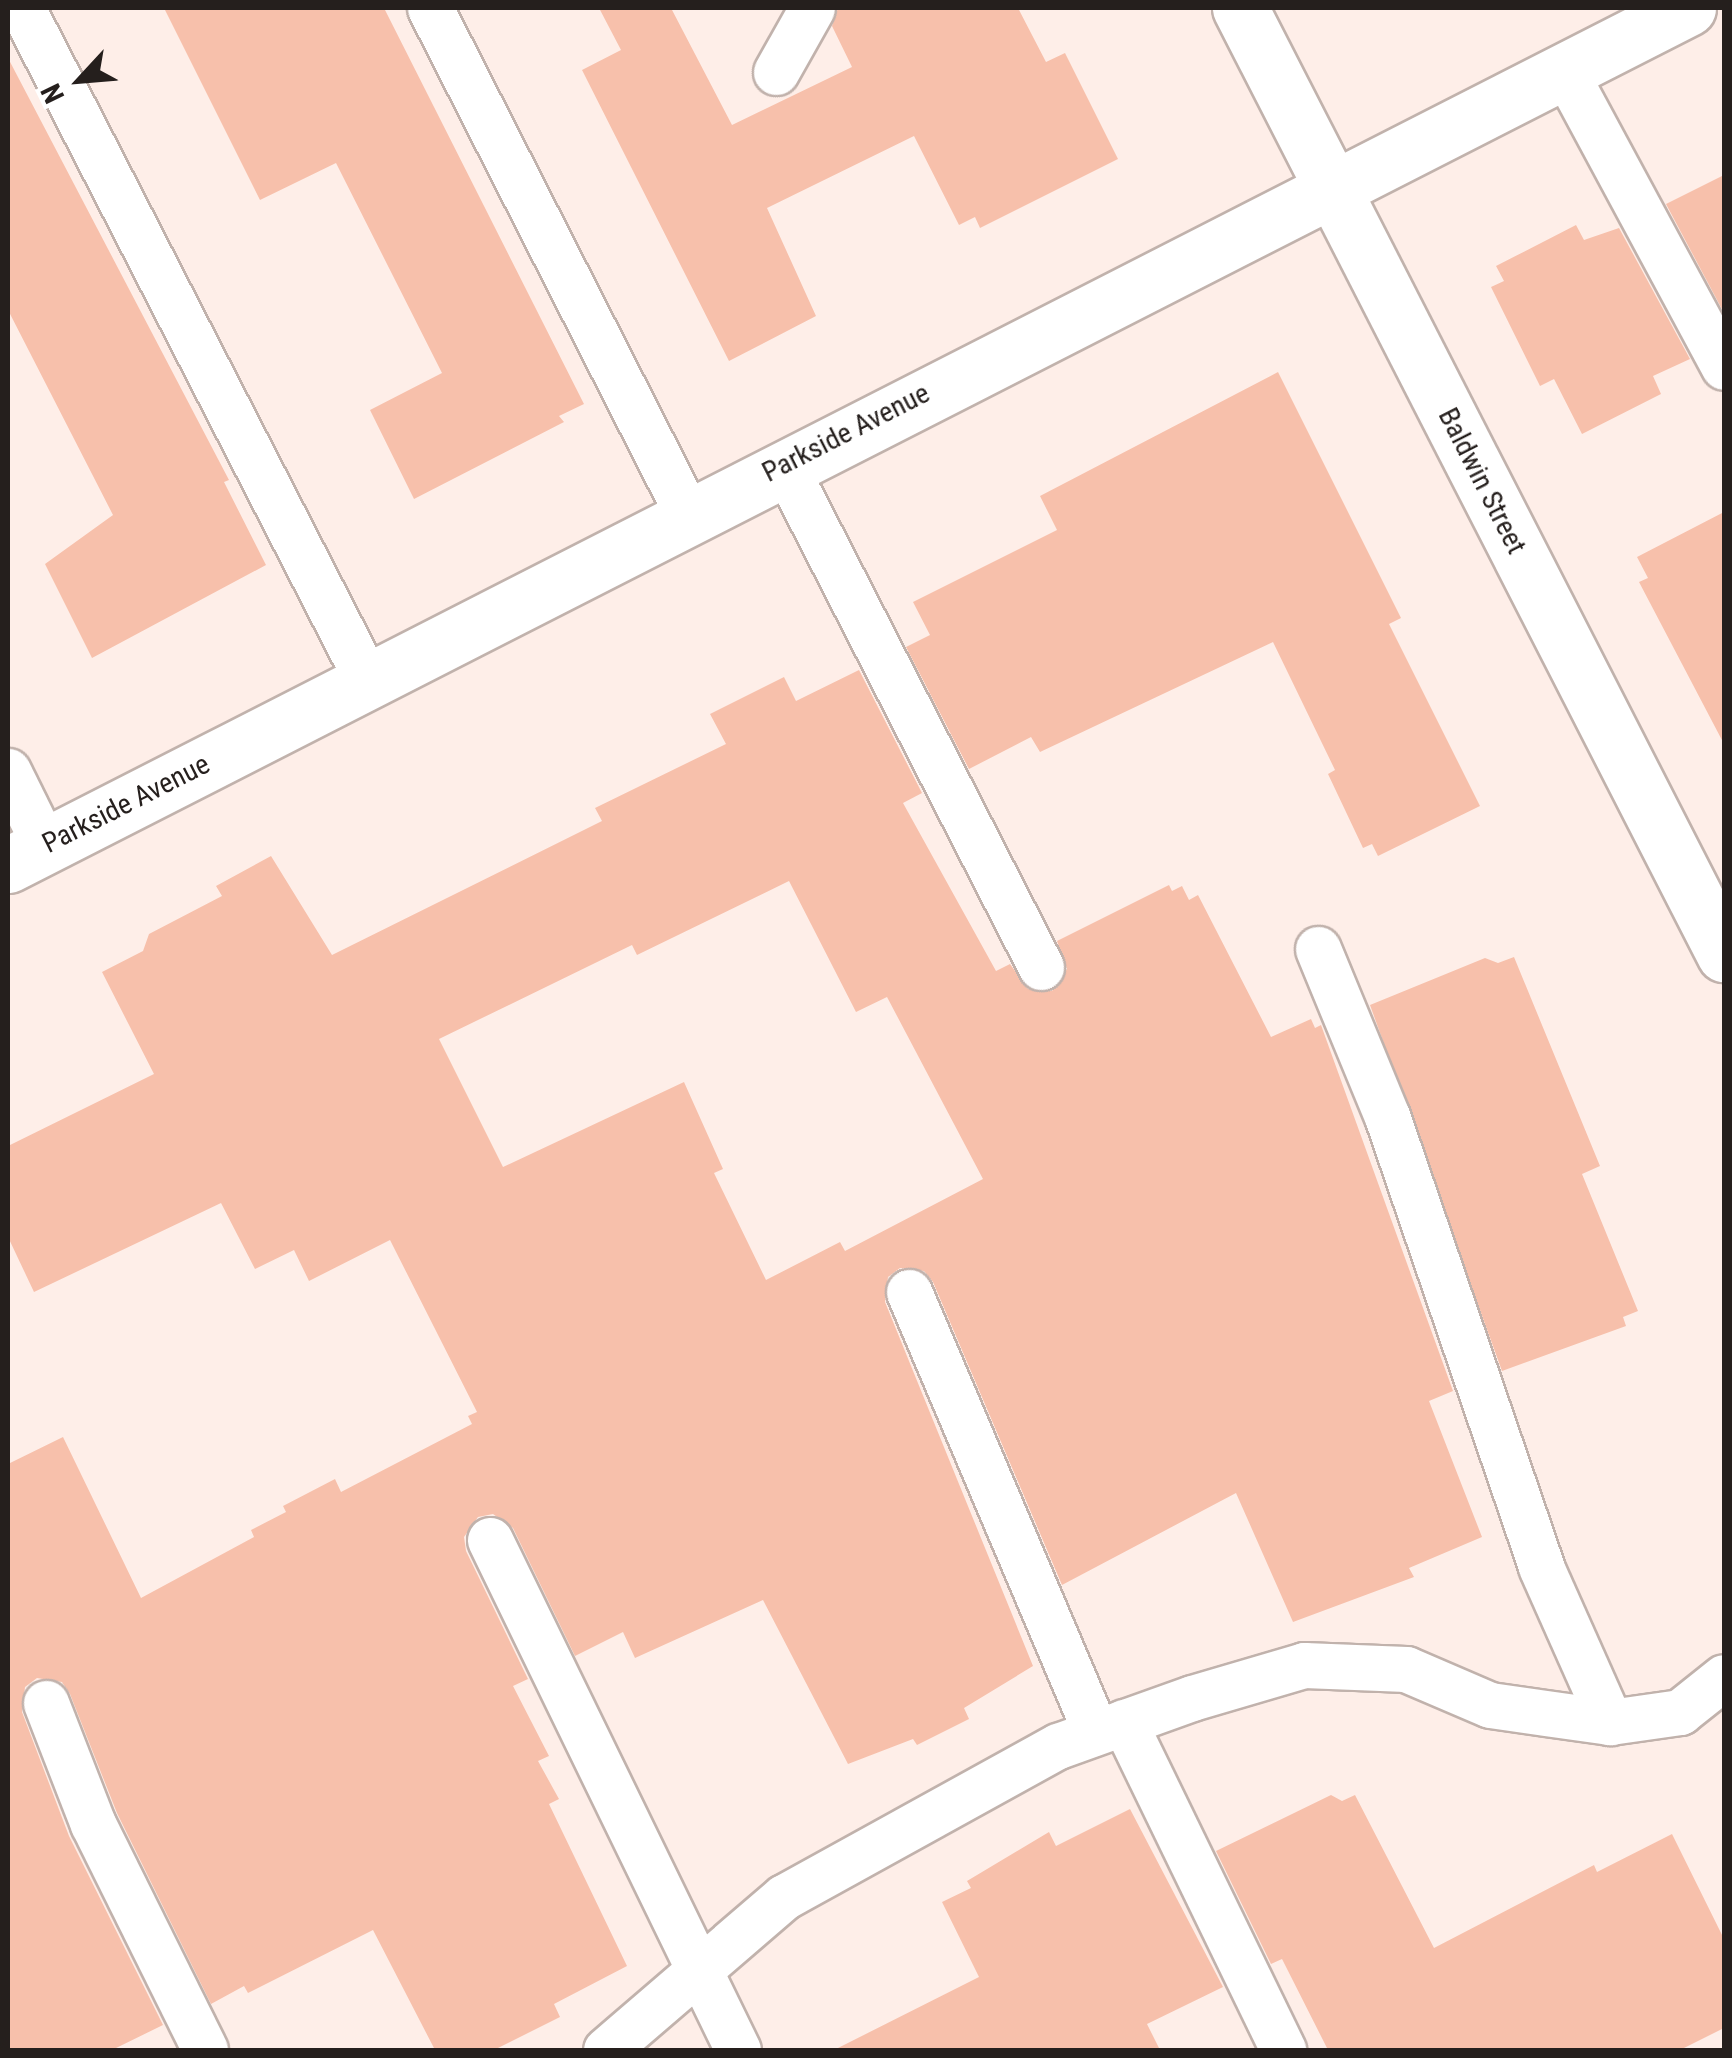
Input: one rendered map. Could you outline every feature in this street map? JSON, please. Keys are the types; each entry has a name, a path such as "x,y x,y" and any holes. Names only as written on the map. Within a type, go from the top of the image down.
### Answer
{"street":[{"name":"Baldwin Street","path":"1240,8 1724,954"},
{"name":"Parkside Avenue","path":"26,855 1331,184 1688,8"}],"lane":[{"path":"22,8 368,680"},
{"path":"430,8 688,514"},
{"path":"776,72 812,8"},
{"path":"1564,70 1724,367"},
{"path":"784,466 1042,968"},
{"path":"8,772 26,855"},
{"path":"1318,949 1387,1116 1541,1566 1610,1722"},
{"path":"909,1292 1110,1727 1283,2050"},
{"path":"490,1540 738,2050"},
{"path":"606,2050 800,1888 944,1806 1110,1727 1304,1665 1406,1669 1490,1706 1610,1722 1680,1712 1724,1677"},
{"path":"46,1704 93,1824 205,2050"}],"building":[{"path":"164,8 384,8 584,404 559,416 564,422 414,499 370,410 442,373 336,163 260,200"},
{"path":"599,8 671,8 732,125 852,67 832,26 838,8 1018,8 1046,62 1065,53 1118,159 980,228 975,217 959,225 914,136 767,208 816,316 729,361 582,70 621,50"},
{"path":"8,58 229,480 224,482 266,565 92,658 45,564 113,515 8,310"},
{"path":"1724,175 1724,313 1666,204"},
{"path":"1576,225 1584,240 1619,228 1690,359 1653,376 1661,394 1582,434 1554,379 1540,386 1491,287 1504,281 1496,266"},
{"path":"1278,372 1401,618 1389,624 1480,806 1378,856 1372,844 1363,848 1328,774 1335,770 1273,642 1040,752 1031,737 969,769 906,647 930,635 913,602 1057,530 1040,496"},
{"path":"1724,512 1724,744 1639,582 1648,578 1637,557"},
{"path":"859,670 922,793 903,803 996,971 1010,964 1028,989 1052,991 1067,969 1057,941 1169,885 1172,891 1182,886 1189,900 1198,895 1271,1037 1311,1019 1315,1028 1321,1025 1453,1391 1429,1401 1482,1537 1409,1568 1414,1577 1293,1622 1236,1493 1062,1585 933,1282 924,1271 900,1268 888,1277 885,1302 1033,1666 964,1708 969,1719 917,1745 913,1739 848,1764 763,1600 635,1658 623,1632 575,1656 513,1528 493,1514 478,1517 464,1537 466,1551 528,1679 513,1686 549,1756 538,1761 559,1799 549,1804 627,1966 554,2004 560,2017 494,2050 435,2050 373,1930 248,1993 244,1986 211,2004 117,1813 70,1694 62,1682 37,1678 25,1687 22,1712 69,1836 163,2025 112,2050 8,2050 8,1464 63,1437 141,1598 254,1537 251,1530 286,1512 283,1506 335,1479 341,1492 472,1424 468,1416 477,1412 390,1240 309,1281 294,1250 255,1269 221,1203 34,1292 8,1237 8,1146 154,1074 102,972 143,951 149,934 222,896 216,886 271,856 332,955 602,821 595,808 726,744 710,714 784,677 796,701","holes":["789,881 856,1012 887,997 983,1179 845,1251 840,1242 766,1280 714,1173 723,1169 684,1082 503,1167 439,1039 632,945 637,955"]},
{"path":"1514,957 1600,1166 1582,1174 1638,1311 1623,1317 1626,1326 1502,1371 1370,1005 1485,958 1498,963"},
{"path":"1331,1795 1342,1801 1355,1795 1434,1948 1594,1865 1597,1872 1672,1834 1724,1939 1724,2028 1680,2050 1328,2050 1282,1959 1271,1964 1216,1851"},
{"path":"1130,1809 1223,1987 1147,2024 1160,2050 834,2050 979,1977 942,1902 971,1888 967,1881 1049,1832 1056,1846"}]}
